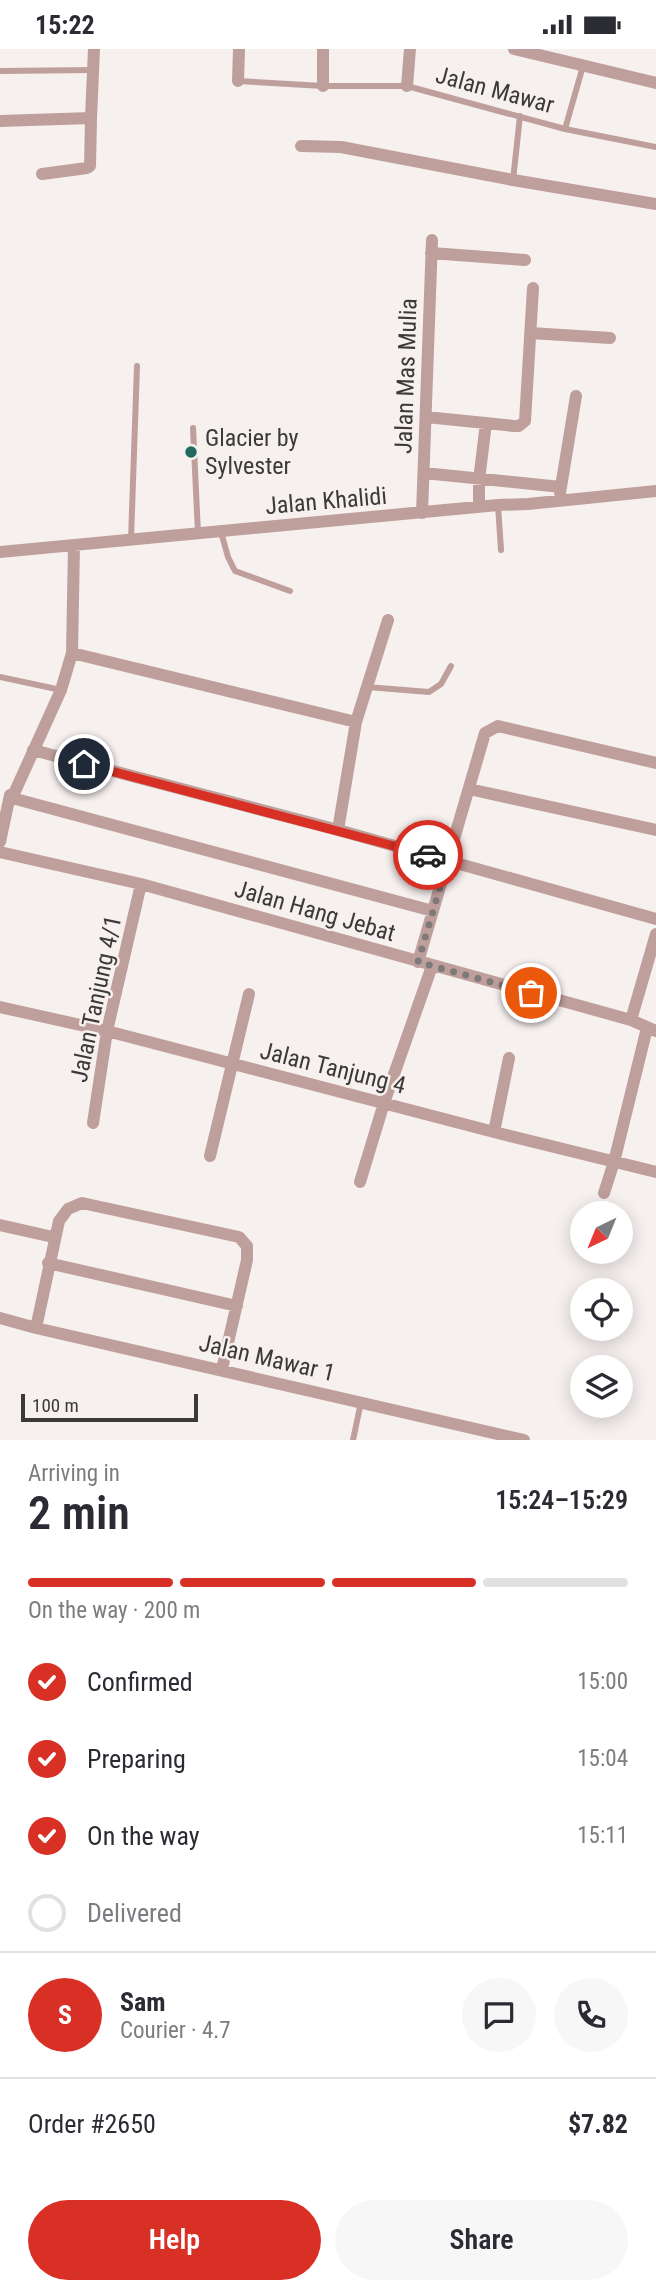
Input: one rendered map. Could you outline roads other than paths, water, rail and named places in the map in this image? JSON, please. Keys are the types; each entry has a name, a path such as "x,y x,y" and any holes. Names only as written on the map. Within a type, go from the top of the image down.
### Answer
{"street":[{"path":"42,174 90,166 94,49"},
{"path":"238,81 239,49"},
{"path":"323,49 323,86"},
{"path":"407,86 411,49"},
{"path":"514,49 656,83"},
{"path":"0,121 91,118"},
{"path":"301,146 341,147 656,204"},
{"name":"Jalan Mas Mulia","path":"422,513 432,247 525,260"},
{"path":"426,417 519,426 525,421 533,288"},
{"path":"530,333 611,338"},
{"path":"424,473 529,485 560,494 576,395"},
{"path":"479,507 486,423"},
{"path":"528,505 529,485"},
{"name":"Jalan Khalidi","path":"0,552 498,505 528,505 560,494 656,491"},
{"path":"0,842 7,795 33,750 61,690 72,653 74,545"},
{"path":"338,830 356,722 388,620"},
{"path":"72,653 356,722"},
{"path":"418,962 485,733 498,726 656,763"},
{"path":"33,750 338,830 656,919"},
{"path":"469,789 656,830"},
{"path":"7,795 433,911"},
{"name":"Jalan Hang Jebat","path":"0,852 141,884 631,1020 651,1030"},
{"name":"Jalan Tanjung 4/1","path":"93,1123 107,1031 141,884"},
{"path":"631,1020 656,934"},
{"path":"360,1182 384,1103 432,966"},
{"path":"210,1156 249,995"},
{"name":"Jalan Tanjung 4","path":"0,1007 107,1031 656,1172"},
{"path":"604,1193 651,1030"},
{"path":"494,1132 509,1058"},
{"path":"36,1328 53,1237 68,1209 82,1203 239,1237 247,1245 247,1260 222,1369"},
{"path":"0,1225 53,1237"},
{"path":"48,1263 237,1306"},
{"name":"Jalan Mawar 1","path":"0,1318 524,1440"}],"lane":[{"path":"565,129 583,66"},
{"path":"0,71 93,70"},
{"name":"Jalan Mawar","path":"238,81 323,86 407,86 565,129 656,147"},
{"path":"513,180 520,116"},
{"path":"131,540 137,366"},
{"path":"193,428 198,533"},
{"path":"498,505 501,550"},
{"path":"221,532 235,571 290,591"},
{"path":"367,687 429,692 441,684 451,666"},
{"path":"0,677 61,690"},
{"path":"353,1440 361,1402"}],"place":[{"name":"Glacier by Sylvester","path":"191,452"}]}
